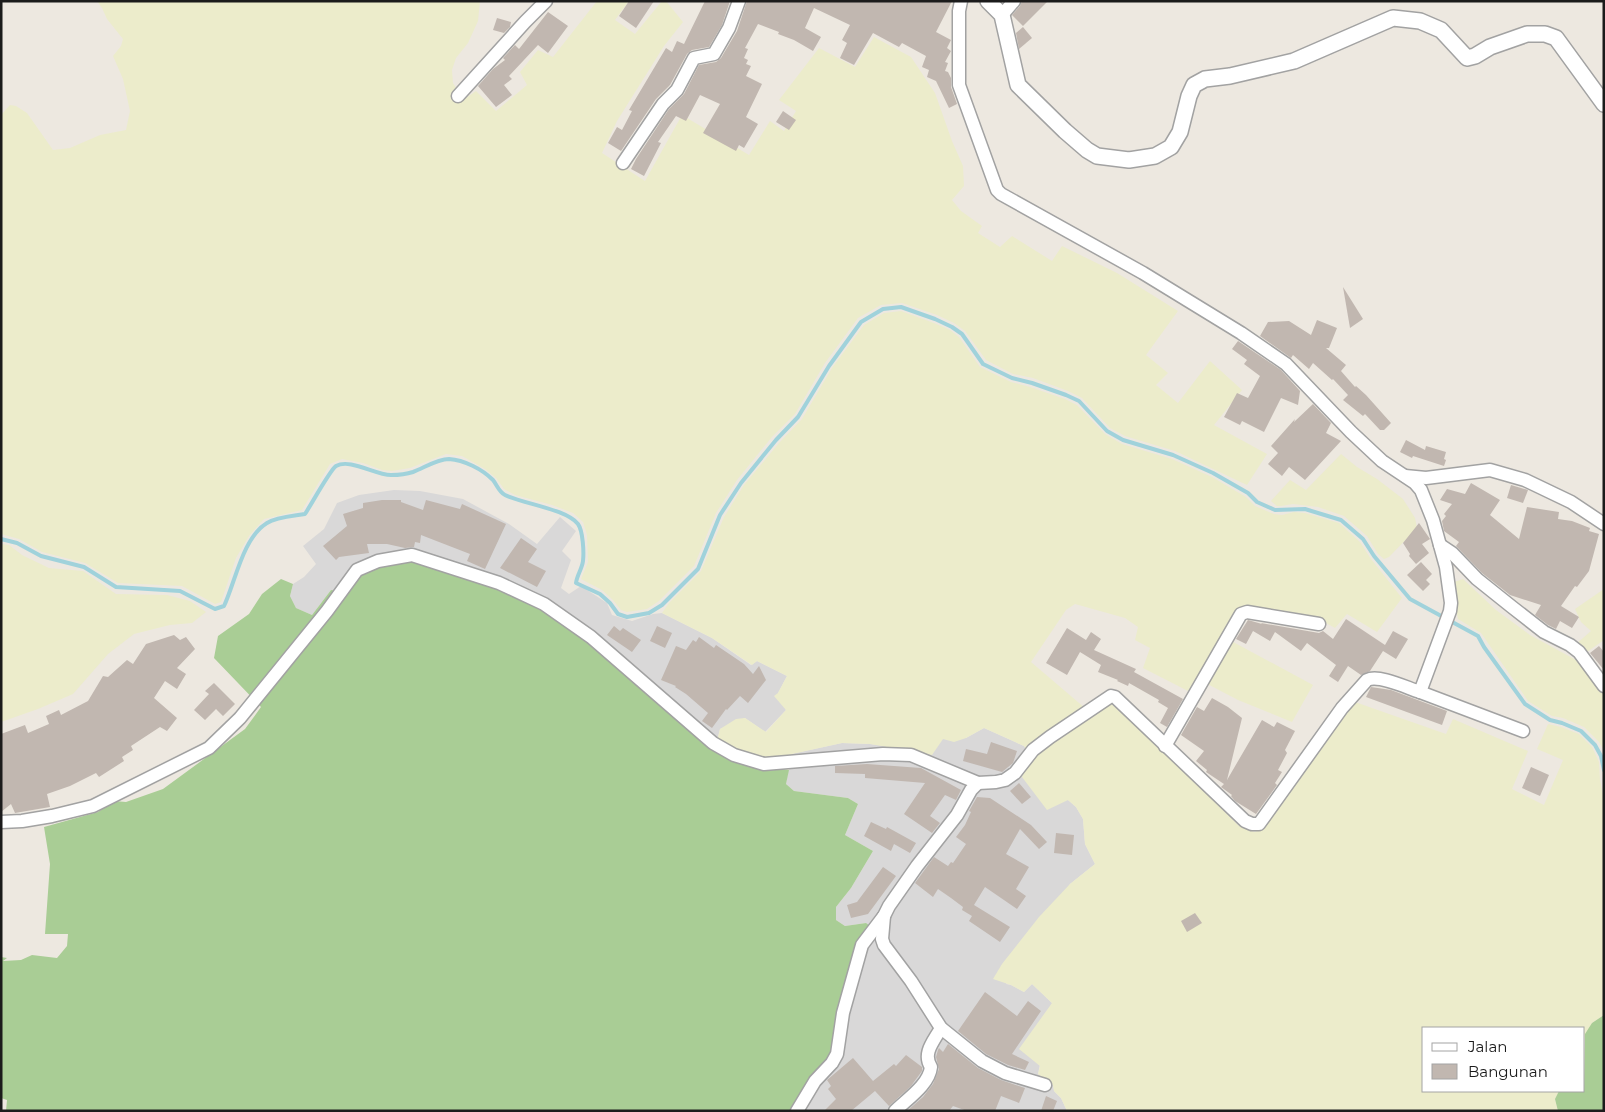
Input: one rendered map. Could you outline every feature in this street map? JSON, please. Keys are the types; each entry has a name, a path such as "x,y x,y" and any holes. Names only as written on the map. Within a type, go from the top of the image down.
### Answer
{"street":[{"path":"458,96 546,1"},
{"path":"623,163 663,104 677,90 694,58 714,54 729,28 739,1"},
{"path":"961,1 959,11 959,85 997,190 1142,273 1241,333 1286,364 1351,432 1382,461 1415,483 1421,490 1433,520 1446,567 1451,603 1450,611 1420,692"},
{"path":"988,1 1002,15 1018,85 1065,131 1097,156 1129,160 1155,156 1171,147 1180,132 1189,96 1194,85 1206,79 1230,76 1294,61 1393,18 1420,21 1441,30 1467,58 1475,56 1490,47 1535,32 1556,38 1604,104"},
{"path":"1002,15 1014,1"},
{"path":"1402,475 1426,478 1490,470 1525,480 1571,502 1604,524"},
{"path":"1440,545 1452,553 1477,579 1544,632 1570,645 1579,652 1604,686"},
{"path":"1,822 44,817 93,806 209,748 240,718 327,611 356,570 378,561 412,555 499,583 544,604 591,637 713,743 734,755 764,764 873,754 911,755 978,783 996,782 1010,777 1033,750 1044,741 1111,696 1115,697 1245,821 1259,824 1342,708 1368,680 1373,678 1420,692 1523,731"},
{"path":"1165,746 1241,614 1247,612 1319,624"},
{"path":"797,1111 814,1081 832,1063 837,1054 843,1013 862,944 884,916 917,866 957,815 971,790 978,783"},
{"path":"884,916 882,939 884,945 941,1028 982,1061 1005,1073 1045,1085"},
{"path":"895,1111 928,1077 931,1067 927,1062 927,1052 941,1028"}],"shaded area":[{"path":"394,490 420,491 463,499 509,524 537,544 560,517 576,531 562,551 571,560 561,588 569,594 581,586 607,603 612,615 632,621 662,613 712,638 751,665 757,661 787,676 778,693 786,710 765,732 745,718 720,729 718,737 711,746 345,592 331,590 312,615 296,608 290,596 293,584 304,577 316,564 303,546 324,529 337,503 359,495"},
{"path":"984,728 1024,746 1031,758 1076,807 1083,819 1085,844 1095,864 1070,884 1006,984 1024,992 1032,984 1052,1003 1038,1074 1053,1085 1054,1091 1061,1098 1067,1111 794,1111 866,923 845,926 836,920 836,907 851,888 873,851 845,835 858,804 848,798 794,791 786,784 791,754 842,743 896,747 943,739 966,738"}],"green space":[{"path":"97,1 480,1 478,21 468,43 456,58 452,70 453,83 463,100 476,91 496,111 527,85 520,72 538,50 553,57 597,1 629,1 615,20 635,34 662,1 666,1 683,22 664,46 617,121 602,153 645,181 682,115 749,155 770,121 784,131 796,111 779,100 819,48 855,67 874,37 911,57 935,93 963,166 964,186 952,200 961,211 982,226 978,233 1000,247 1012,236 1052,261 1062,246 1117,273 1178,311 1146,355 1168,373 1156,385 1178,403 1210,361 1242,390 1214,425 1267,454 1247,485 1175,451 1125,436 1110,428 1082,398 1033,378 1013,374 986,360 965,331 954,323 902,303 881,305 858,318 825,363 795,414 772,437 737,480 716,513 694,566 659,601 647,609 627,612 621,610 602,590 581,579 588,562 587,535 583,522 573,513 515,495 504,489 496,478 485,469 462,456 446,454 410,468 392,471 342,459 330,464 302,510 264,519 249,536 236,558 221,602 215,604 182,586 118,583 85,563 42,552 19,539 1,534 1,115 10,105 16,106 27,113 53,150 70,148 100,135 126,130 130,111 123,79 113,56 121,46 123,39 107,19"},
{"path":"901,311 950,330 959,337 980,367 1011,382 1065,399 1077,405 1105,434 1122,444 1172,459 1212,477 1246,497 1255,506 1274,514 1305,513 1339,523 1360,542 1402,598 1377,632 1347,614 1335,628 1324,622 1242,607 1224,637 1313,685 1292,722 1238,700 1196,678 1188,691 1143,668 1150,648 1135,640 1138,627 1125,618 1075,604 1066,610 1031,662 1092,714 1110,703 1150,738 1239,826 1255,832 1275,814 1355,702 1446,734 1453,719 1528,751 1512,789 1544,805 1563,760 1537,749 1548,724 1579,734 1592,747 1599,762 1604,800 1604,1015 1592,1023 1585,1037 1585,1027 1422,1027 1422,1092 1558,1092 1555,1099 1558,1111 1067,1111 1061,1098 1054,1091 1053,1085 1038,1074 1040,1066 1019,1049 1052,1003 1032,984 1024,992 993,979 1002,964 1039,917 1070,884 1095,864 1085,844 1083,819 1076,807 1068,800 1047,810 1022,777 1031,758 1024,746 984,728 954,742 943,739 932,755 870,744 842,743 792,754 789,770 764,767 711,746 718,737 720,729 736,719 745,718 766,732 786,710 774,696 778,693 787,676 757,661 752,665 712,638 662,613 669,603 701,571 724,517 744,485 802,419 832,368 864,325 884,313"},
{"path":"1341,454 1403,499 1415,518 1417,528 1389,557 1384,559 1378,554 1367,536 1344,516 1318,507 1293,504 1277,506 1271,501 1290,480 1306,490"},
{"path":"1,544 9,545 22,555 49,568 83,571 116,594 167,595 190,601 206,612 192,623 170,625 134,634 108,654 73,694 1,722"},
{"path":"412,559 498,586 542,607 589,639 711,746 764,767 789,770 786,784 794,791 848,798 858,804 845,835 873,851 851,888 836,907 836,920 845,926 866,923 870,926 835,1053 794,1111 6,1111 7,1100 1,1098 1,957 7,958 3,961 21,960 32,955 57,958 67,946 68,934 45,934 50,864 44,827 98,812 114,801 126,802 163,789 245,729 261,707 214,658 218,636 249,614 262,594 281,579 293,584 290,596 296,608 312,615 331,590 345,592 359,574 379,564"},
{"path":"1463,579 1496,610 1530,635 1576,660 1592,679 1604,671 1604,751 1599,742 1584,727 1563,718 1552,716 1528,701 1481,633 1458,619 1451,583"},
{"path":"1604,589 1604,640 1584,654 1575,645 1591,631 1581,622 1575,609"},
{"path":"1604,1015 1604,1111 1558,1111 1555,1099 1558,1092 1585,1092 1585,1034 1592,1023"}],"building":[{"path":"629,1 654,1 636,28 619,16"},
{"path":"705,1 730,1 722,25 709,47 692,50 687,54 670,85 656,99 621,151 608,143 617,127 622,130 632,111 629,110 666,48 672,52 677,41 684,44"},
{"path":"747,1 952,1 936,32 951,40 947,48 951,51 945,62 948,63 945,71 948,72 951,78 951,87 957,104 949,108 936,81 927,77 929,70 922,67 926,56 902,43 899,47 873,33 854,65 840,58 847,43 842,40 850,25 814,8 805,28 821,37 813,51 794,40 778,34 779,32 758,24 745,48 748,49 744,58 748,60 746,64 751,66 746,76 762,84 746,117 758,124 744,148 739,145 736,151 703,133 720,104 700,95 686,121 676,116 658,142 661,143 644,176 631,169 669,109 684,94 699,65 716,62 721,58 737,31"},
{"path":"1022,1 1048,1 1023,26 1012,15"},
{"path":"548,12 568,26 548,53 538,45 509,76 512,79 504,85 512,95 496,107 478,86 493,69 505,60 503,58 515,45 519,49"},
{"path":"497,18 511,22 510,27 504,33 493,30"},
{"path":"1023,27 1032,38 1019,49 1016,33"},
{"path":"783,111 796,120 789,130 776,122"},
{"path":"1343,287 1363,319 1350,328"},
{"path":"1317,320 1337,328 1329,348 1326,348 1346,365 1341,371 1391,423 1384,430 1380,430 1365,414 1363,416 1343,400 1348,395 1333,379 1313,363 1309,369 1293,355 1291,358 1260,336 1268,322 1289,321 1311,335"},
{"path":"1238,341 1281,370 1300,391 1298,405 1281,398 1264,432 1242,421 1240,425 1224,417 1237,393 1248,398 1260,376 1244,364 1247,360 1232,349"},
{"path":"1313,404 1331,423 1326,433 1341,441 1305,480 1289,467 1282,476 1268,464 1278,453 1271,446 1295,419 1294,422"},
{"path":"1406,440 1425,450 1426,446 1446,452 1444,466 1413,456 1412,458 1400,452"},
{"path":"1471,483 1500,500 1490,515 1519,539 1527,507 1559,512 1558,519 1572,521 1590,528 1589,531 1599,534 1589,571 1577,587 1575,586 1561,606 1579,617 1572,628 1560,621 1556,629 1548,625 1535,615 1541,605 1510,595 1482,573 1456,546 1459,542 1444,531 1442,521 1446,516 1444,514 1452,504 1440,500 1447,489 1465,494"},
{"path":"1511,485 1528,490 1523,503 1507,498"},
{"path":"401,500 401,502 423,510 426,500 460,509 462,504 506,524 485,569 467,561 470,554 421,535 420,543 415,542 414,547 405,548 387,544 367,544 369,553 339,557 336,560 323,546 347,526 343,514 363,508 363,503"},
{"path":"1419,523 1430,539 1422,544 1429,553 1416,564 1409,556 1410,554 1403,543"},
{"path":"521,538 537,549 528,562 546,571 537,587 500,568"},
{"path":"1421,562 1432,574 1426,580 1430,584 1423,591 1407,575"},
{"path":"1346,619 1385,645 1393,631 1408,639 1396,659 1383,651 1370,671 1361,675 1348,666 1338,682 1329,676 1336,665 1307,643 1301,651 1275,632 1270,641 1253,631 1246,644 1236,639 1248,620 1319,633 1323,631 1333,639"},
{"path":"614,626 620,631 623,628 641,640 632,652 607,635"},
{"path":"657,626 672,633 665,648 650,641"},
{"path":"1067,628 1086,640 1091,632 1101,639 1094,650 1136,669 1134,672 1183,699 1167,727 1160,723 1168,708 1158,702 1159,700 1129,683 1128,686 1098,672 1101,665 1080,652 1067,675 1046,663"},
{"path":"174,635 180,640 186,637 195,649 177,668 186,674 177,689 165,681 154,698 177,718 167,731 160,727 131,746 133,750 122,757 124,761 99,777 96,773 70,786 47,794 50,807 15,813 11,804 1,812 1,734 25,725 28,733 49,724 46,716 59,710 61,715 88,701 103,676 108,677 127,660 133,664 146,644"},
{"path":"699,637 714,648 716,645 744,664 753,674 759,666 766,680 748,703 740,696 726,709 712,728 702,721 708,713 676,686 661,680 676,646 686,650 693,640 696,642"},
{"path":"1599,646 1604,652 1604,670 1590,653"},
{"path":"214,683 235,704 223,716 216,709 205,720 194,710 209,694 205,691"},
{"path":"1371,687 1391,690 1447,711 1442,725 1366,697"},
{"path":"1212,698 1242,718 1227,780 1262,720 1274,727 1277,722 1295,731 1285,750 1287,753 1278,770 1282,772 1275,783 1277,785 1256,814 1235,801 1232,795 1221,787 1224,784 1206,772 1207,770 1196,761 1204,751 1181,735 1197,707 1204,711"},
{"path":"991,742 1017,751 1013,763 1002,772 963,761 966,749 987,754"},
{"path":"867,764 921,768 961,790 956,800 945,795 930,816 940,823 932,833 904,814 925,783 865,778 865,774 835,773 835,766"},
{"path":"1531,767 1549,775 1540,796 1522,788"},
{"path":"1019,783 1031,797 1022,804 1010,791"},
{"path":"977,797 990,798 1031,825 1047,842 1039,849 1020,829 1006,854 1029,867 1016,889 1026,896 1017,909 985,887 974,905 1010,927 1000,942 969,921 972,916 962,910 963,907 951,898 938,889 933,897 915,883 934,857 948,866 951,862 953,863 966,844 956,837 965,825 971,812 969,811"},
{"path":"871,822 886,829 887,827 916,843 910,853 894,844 891,851 864,836"},
{"path":"1056,833 1074,835 1072,855 1054,853"},
{"path":"883,867 896,876 868,914 851,918 847,905 857,902"},
{"path":"1195,913 1202,923 1187,932 1181,921"},
{"path":"985,992 1017,1016 1028,1001 1041,1011 1012,1054 1029,1062 1025,1070 1008,1065 986,1054 958,1031"},
{"path":"948,1044 978,1068 1001,1080 1025,1088 1019,1103 1001,1096 995,1111 967,1111 953,1106 949,1111 907,1111 923,1097 933,1084 939,1069 936,1057 938,1050 939,1048 943,1052"},
{"path":"906,1055 922,1067 922,1071 911,1086 889,1106 875,1091 851,1111 824,1111 836,1099 828,1089 831,1086 827,1080 853,1058 873,1081 894,1064 896,1066"},
{"path":"1046,1096 1057,1101 1053,1111 1041,1111"}],"waterway":[{"path":"1,539 17,543 41,556 84,567 116,587 180,591 215,609 224,606 246,549 259,530 267,523 276,519 305,514 336,466 342,464 355,465 385,474 397,475 413,472 435,462 449,459 467,463 484,472 505,495 564,514 572,519 580,527 583,547 582,564 576,583 600,594 618,614 627,617 649,613 662,605 698,569 720,515 741,483 776,440 798,417 829,366 861,322 883,309 901,307 952,327 962,334 983,364 1012,378 1032,383 1079,401 1107,431 1123,440 1173,455 1213,473 1248,493 1257,502 1275,510 1305,509 1341,520 1363,539 1374,556 1410,599 1478,636 1525,704 1550,720 1581,731 1595,745 1601,756 1604,770"}]}
